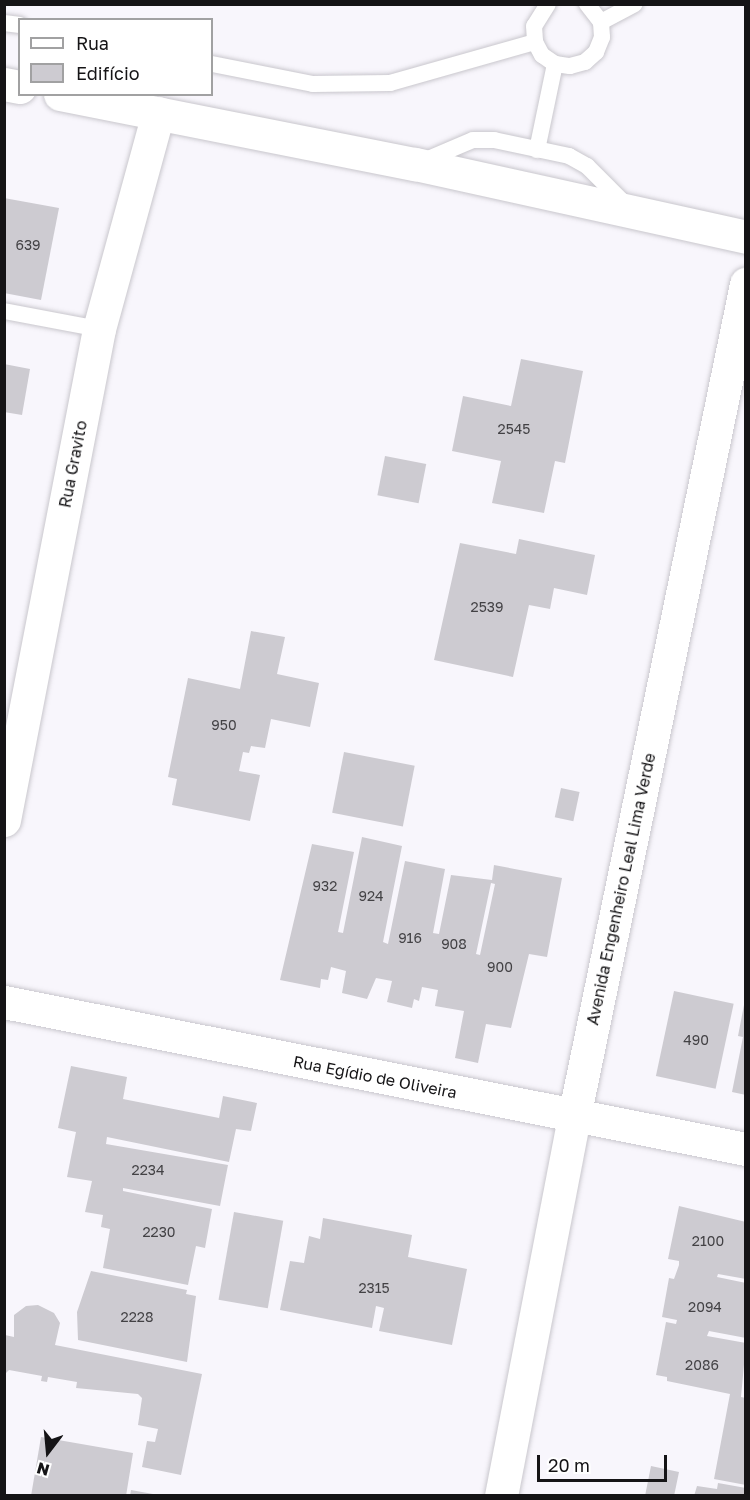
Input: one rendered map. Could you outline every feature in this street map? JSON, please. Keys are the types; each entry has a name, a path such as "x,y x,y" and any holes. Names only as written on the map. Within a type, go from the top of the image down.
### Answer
{"street":[{"path":"71,96 415,164 746,237"},
{"name":"Rua Gravito","path":"4,820 99,329 158,112"},
{"name":"Avenida Engenheiro Leal Lima Verde","path":"501,1496 574,1118 746,284"},
{"name":"Rua Egídio de Oliveira","path":"4,1002 574,1118 746,1149"}],"lane":[{"path":"548,4 534,26 535,42 542,55 555,64 570,66 585,62 596,52 602,38 601,22 587,4"},
{"path":"601,22 635,4"},
{"path":"213,64 313,84 390,83 535,42"},
{"path":"537,150 555,64"},
{"path":"415,164 473,140 494,140 569,156 587,166 633,212"},
{"path":"4,310 99,329"}],"building":[{"path":"4,198 59,208 41,300 4,293"},
{"path":"521,359 583,371 565,463 555,461 544,513 492,503 501,461 452,451 463,396 511,406"},
{"path":"4,364 30,369 22,415 4,412"},
{"path":"385,456 426,464 419,503 377,495"},
{"path":"519,539 595,555 587,595 554,588 550,609 529,605 513,677 434,660 460,543 516,554"},
{"path":"251,631 285,637 277,674 319,683 310,727 271,719 265,748 251,746 249,753 243,752 239,771 260,775 250,821 172,805 177,779 168,777 188,678 240,689"},
{"path":"344,752 415,766 403,827 332,813"},
{"path":"561,788 580,792 573,821 555,817"},
{"path":"362,837 402,846 383,942 388,944 405,861 445,869 433,933 439,934 451,875 492,880 494,865 562,878 547,957 529,954 511,1028 486,1024 478,1063 455,1058 464,1011 435,1006 438,990 422,987 419,1001 414,999 412,1008 387,1002 392,981 376,978 367,999 342,993 346,971 331,967 328,980 321,979 320,988 280,980 312,844 354,852 338,932 343,933","holes":["491,883 495,884 480,955 476,954"]},
{"path":"674,991 734,1004 716,1089 656,1076"},
{"path":"744,1005 746,1005 746,1095 732,1092 743,1037 738,1036"},
{"path":"71,1066 127,1077 123,1099 219,1118 223,1096 257,1103 251,1131 236,1129 229,1162 107,1137 106,1144 228,1165 220,1206 123,1188 123,1191 212,1209 205,1248 196,1246 188,1285 103,1268 110,1229 101,1227 103,1215 85,1212 92,1181 67,1177 76,1132 58,1128"},
{"path":"679,1206 746,1222 746,1279 718,1274 717,1277 746,1283 746,1338 709,1331 707,1336 746,1343 741,1397 746,1398 746,1485 714,1479 730,1394 667,1381 667,1377 656,1375 666,1322 676,1324 677,1320 662,1317 669,1278 674,1279 679,1265 679,1261 668,1259"},
{"path":"234,1212 283,1221 268,1308 219,1300"},
{"path":"323,1218 412,1235 408,1257 467,1269 452,1345 379,1331 384,1308 376,1306 372,1328 280,1310 290,1261 304,1263 309,1236 320,1239"},
{"path":"91,1271 187,1290 186,1294 196,1296 187,1362 78,1340 77,1312"},
{"path":"38,1305 54,1313 60,1323 55,1345 202,1374 181,1475 142,1467 147,1441 155,1442 158,1429 138,1425 142,1398 138,1394 76,1388 77,1382 48,1377 47,1382 41,1381 42,1376 9,1370 5,1374 5,1335 14,1337 14,1315 26,1306"},
{"path":"41,1437 133,1453 126,1496 31,1496"},
{"path":"651,1466 679,1472 674,1496 645,1496"},
{"path":"718,1483 746,1488 746,1496 694,1496 697,1486 717,1489"},
{"path":"131,1490 153,1494 153,1496 130,1496"}]}
